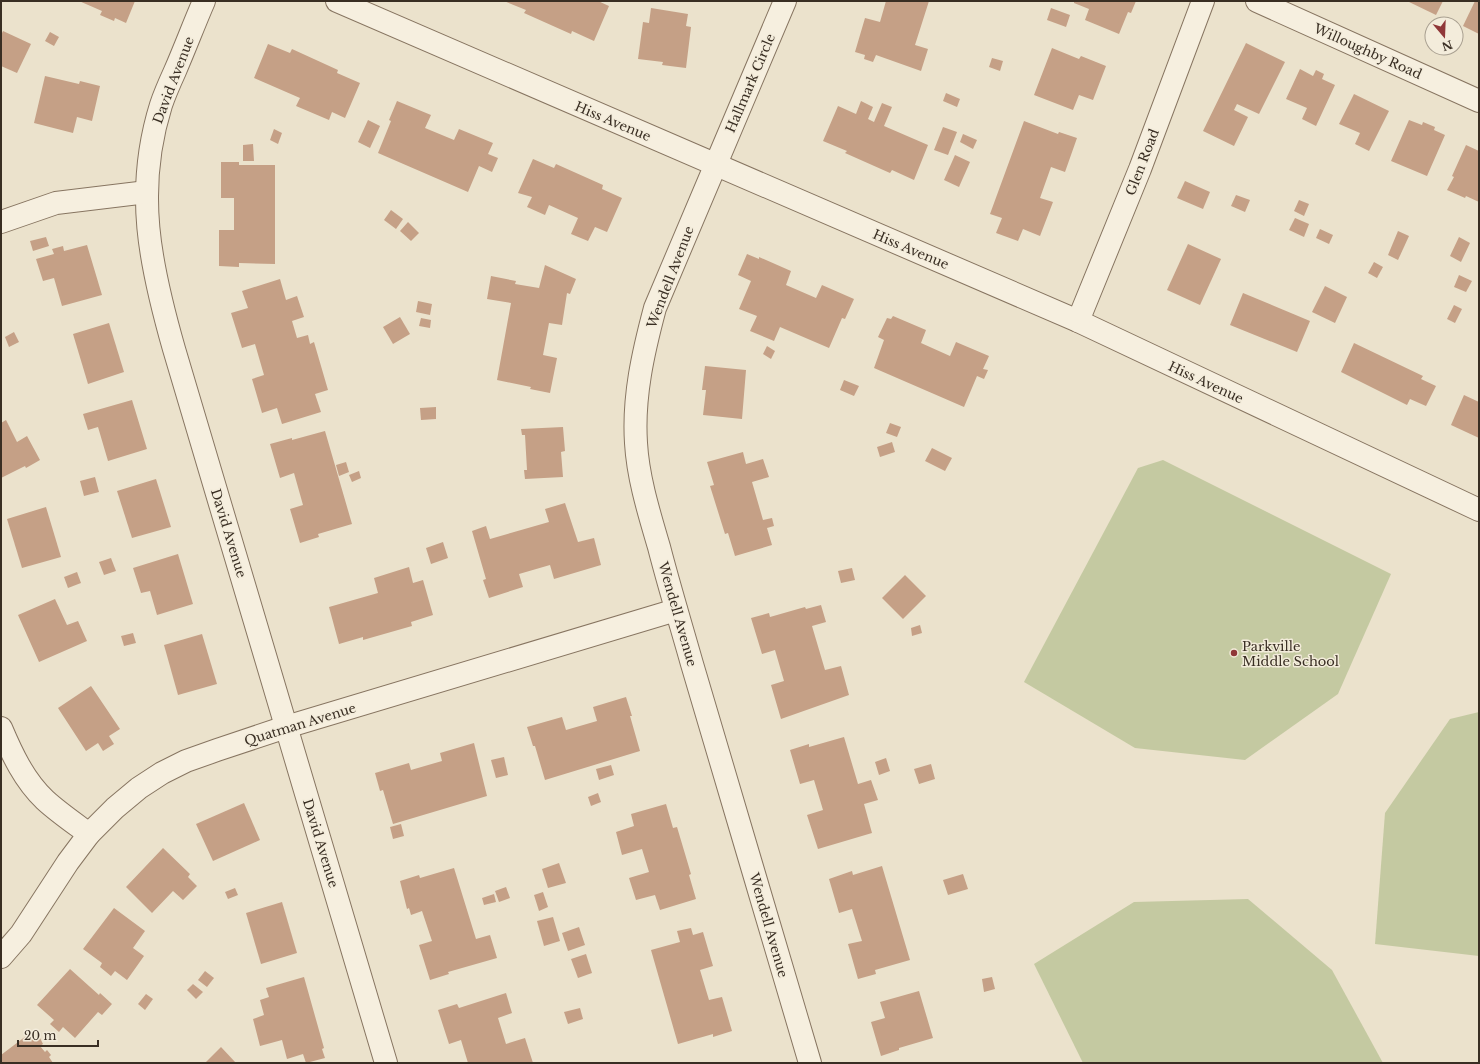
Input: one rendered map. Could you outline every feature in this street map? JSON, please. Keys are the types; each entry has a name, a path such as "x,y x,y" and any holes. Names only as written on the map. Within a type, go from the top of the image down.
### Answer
{"street":[{"name":"David Avenue","path":"204,1 161,104 148,162 147,222 151,257 160,299 386,1063"},
{"name":"Hiss Avenue","path":"337,1 1078,321 1479,510"},
{"name":"Hallmark Circle","path":"715,165 785,1"},
{"name":"Glen Road","path":"1078,321 1140,169 1202,1"},
{"name":"Willoughby Road","path":"1257,1 1479,101"},
{"name":"Wendell Avenue","path":"715,165 655,308 644,350 636,407 636,444 641,479 676,610 810,1063"},
{"path":"1,222 56,203 147,192"},
{"name":"Quatman Avenue","path":"1,957 21,934 68,862 89,834 133,792 162,773 186,761 286,727 676,610"},
{"path":"1,728 13,756 26,778 35,789 44,799 89,834"}],"green space":[{"path":"1163,460 1391,574 1338,694 1245,760 1135,748 1024,682 1138,468"},
{"path":"1479,712 1479,956 1375,944 1385,813 1450,719"},
{"path":"1248,899 1332,970 1383,1063 1083,1063 1034,964 1134,902"}],"building":[{"path":"79,1 135,1 126,23 115,18 114,21 100,15 102,11"},
{"path":"504,1 598,1 609,6 594,41 572,31 571,34 524,13 526,10"},
{"path":"886,1 929,1 915,45 928,49 921,71 876,55 873,62 864,59 865,55 855,52 865,18 880,22"},
{"path":"1074,1 1136,1 1131,13 1128,12 1119,34 1085,20 1089,9 1074,3"},
{"path":"1407,1 1443,1 1436,15"},
{"path":"1475,1 1479,1 1479,34 1464,26"},
{"path":"651,8 688,14 686,26 691,27 686,68 662,65 663,62 638,59 643,22 649,23"},
{"path":"1051,8 1070,15 1066,27 1047,20"},
{"path":"3,31 31,44 17,73 1,66 1,35"},
{"path":"50,32 59,37 54,46 45,41"},
{"path":"1246,43 1285,62 1259,114 1237,104 1234,110 1248,117 1234,146 1203,131"},
{"path":"268,44 290,53 292,49 338,70 337,73 360,83 345,118 332,112 329,120 296,106 300,98 254,78"},
{"path":"1052,48 1079,59 1081,56 1106,66 1093,100 1079,95 1073,110 1034,95"},
{"path":"992,58 1003,61 1000,71 989,67"},
{"path":"1300,69 1313,76 1316,70 1324,74 1322,79 1335,85 1316,126 1302,119 1307,108 1286,99"},
{"path":"45,76 79,84 80,81 100,86 92,121 77,117 73,133 34,123"},
{"path":"946,93 960,99 957,107 943,101"},
{"path":"1354,94 1389,111 1369,151 1355,144 1360,133 1339,124"},
{"path":"397,101 431,115 425,128 454,140 459,129 493,143 488,154 498,158 492,172 479,166 468,192 378,153 391,121 389,120"},
{"path":"861,101 873,107 868,119 874,122 882,103 892,107 884,126 928,145 914,180 892,170 890,173 845,153 847,151 823,141 838,106 856,114"},
{"path":"368,120 380,126 370,148 358,142"},
{"path":"1409,120 1422,125 1423,122 1435,127 1434,130 1445,135 1427,176 1391,161"},
{"path":"1024,121 1058,134 1059,132 1077,138 1065,172 1051,167 1040,198 1053,202 1040,236 1023,229 1018,241 996,233 1002,218 990,214"},
{"path":"943,127 957,132 948,155 934,150"},
{"path":"274,129 282,133 278,144 270,140"},
{"path":"963,134 977,140 973,149 960,142"},
{"path":"253,144 254,161 243,161 243,145"},
{"path":"1466,145 1479,151 1479,202 1447,190 1454,177 1452,176"},
{"path":"955,155 970,162 959,187 944,180"},
{"path":"533,159 554,168 556,164 603,185 602,189 622,198 607,232 595,227 588,241 571,234 578,218 549,205 545,215 527,207 532,197 518,193"},
{"path":"221,162 239,162 239,165 275,165 275,264 239,263 239,267 219,266 219,230 234,230 234,198 221,198"},
{"path":"1185,181 1210,192 1203,209 1177,198"},
{"path":"1236,195 1250,200 1245,212 1231,206"},
{"path":"1299,200 1309,204 1304,216 1294,211"},
{"path":"391,210 403,219 396,229 384,220"},
{"path":"1295,218 1309,224 1304,237 1289,230"},
{"path":"408,222 419,233 411,241 400,231"},
{"path":"1320,229 1333,235 1329,244 1316,238"},
{"path":"1398,231 1409,236 1398,260 1388,255"},
{"path":"46,237 49,246 33,251 30,241"},
{"path":"1459,237 1470,243 1461,262 1450,256"},
{"path":"1188,244 1221,259 1200,305 1167,290"},
{"path":"87,245 102,295 62,306 54,278 43,281 36,259 54,254 52,249 63,246 64,251"},
{"path":"747,254 759,259 759,257 791,271 786,285 816,298 822,285 854,299 845,319 842,318 829,348 780,327 774,341 750,331 757,316 739,309 751,281 738,275"},
{"path":"1374,262 1383,267 1377,278 1368,273"},
{"path":"545,265 576,279 570,294 567,293 562,325 549,323 543,355 557,358 550,393 530,389 531,387 497,380 511,303 487,299 491,276 516,281 515,284 539,288"},
{"path":"1459,275 1472,281 1466,292 1454,287"},
{"path":"280,279 286,300 297,296 304,317 292,321 297,338 308,335 310,344 314,342 328,390 315,394 321,412 282,424 277,408 262,413 252,379 264,375 255,344 242,348 231,313 248,308 242,291"},
{"path":"1325,286 1347,297 1335,323 1312,312"},
{"path":"1243,293 1310,321 1297,352 1230,325"},
{"path":"418,301 432,304 430,315 416,312"},
{"path":"1454,305 1462,309 1455,323 1447,319"},
{"path":"893,316 926,330 921,343 950,356 956,342 989,356 983,369 988,370 984,379 977,376 964,407 874,368 884,340 878,337 887,318 891,319"},
{"path":"400,317 410,334 393,344 383,327"},
{"path":"421,318 431,320 430,328 419,326"},
{"path":"109,323 124,372 88,384 73,334"},
{"path":"14,332 19,342 9,347 5,337"},
{"path":"1354,343 1423,376 1421,379 1436,386 1426,406 1410,399 1407,405 1341,372"},
{"path":"767,346 775,351 771,359 763,354"},
{"path":"705,366 746,370 742,419 703,415 706,390 702,390"},
{"path":"844,380 859,386 854,396 840,390"},
{"path":"1464,395 1479,402 1479,438 1451,425"},
{"path":"132,400 147,449 108,461 98,427 88,430 83,414"},
{"path":"436,407 436,419 421,420 420,408"},
{"path":"6,420 17,442 27,436 40,460 26,468 25,466 1,478 1,423"},
{"path":"890,423 901,427 897,437 886,433"},
{"path":"563,427 565,451 561,452 563,477 525,479 524,470 527,470 525,435 522,435 521,429"},
{"path":"325,431 352,524 318,534 319,537 300,543 290,509 303,505 294,473 280,478 270,444"},
{"path":"892,442 895,452 880,457 877,447"},
{"path":"932,448 952,458 945,471 925,461"},
{"path":"743,452 746,464 763,459 769,477 752,482 763,520 772,518 774,526 767,528 772,545 735,556 728,533 725,534 710,486 714,485 707,462"},
{"path":"346,462 349,472 339,476 336,465"},
{"path":"359,471 361,478 352,482 349,475"},
{"path":"95,477 99,492 84,496 80,481"},
{"path":"156,479 171,527 132,538 117,491"},
{"path":"565,503 578,542 594,538 601,565 554,579 550,565 519,574 523,587 489,598 483,580 486,579 472,531 486,526 490,539 549,522 545,509"},
{"path":"46,507 61,557 22,568 7,519"},
{"path":"443,542 448,558 431,564 426,548"},
{"path":"178,554 193,604 157,615 150,591 141,593 133,568"},
{"path":"111,558 116,571 104,575 99,562"},
{"path":"409,567 413,583 423,580 433,615 411,622 412,626 363,640 363,637 339,644 329,607 378,593 374,578"},
{"path":"852,568 855,580 841,583 838,571"},
{"path":"77,572 81,583 68,588 64,577"},
{"path":"905,575 926,596 903,619 882,598"},
{"path":"55,599 67,625 78,621 87,641 39,662 18,615"},
{"path":"821,605 826,622 812,626 825,670 841,666 849,695 781,719 771,685 784,681 775,650 762,654 751,618 769,613 770,617 805,607 806,609"},
{"path":"920,625 922,633 912,636 911,628"},
{"path":"133,633 136,643 124,646 121,636"},
{"path":"202,634 217,684 178,695 164,645"},
{"path":"91,686 120,729 109,736 114,744 103,751 98,743 86,751 58,708"},
{"path":"626,697 640,751 545,780 535,746 533,746 527,727 562,717 566,730 597,721 593,707"},
{"path":"844,737 858,784 871,780 878,800 864,804 872,833 818,849 807,815 823,810 814,780 800,784 790,750 809,744 809,747"},
{"path":"474,743 487,796 393,824 383,790 380,791 375,773 409,763 411,770 442,761 440,753"},
{"path":"504,757 508,775 496,778 491,760"},
{"path":"886,758 890,771 879,775 875,762"},
{"path":"931,764 935,779 919,784 914,769"},
{"path":"611,765 614,775 599,780 596,769"},
{"path":"598,793 601,802 591,806 588,797"},
{"path":"244,803 260,840 213,861 196,824"},
{"path":"666,804 673,828 677,827 691,874 689,875 696,899 660,910 655,895 636,900 629,878 649,872 642,849 622,855 616,832 634,826 631,814"},
{"path":"401,824 404,836 393,839 390,827"},
{"path":"163,848 190,874 188,877 197,886 183,900 173,891 152,913 126,887"},
{"path":"559,863 566,883 548,888 542,869"},
{"path":"882,866 910,960 875,970 876,974 858,979 848,944 862,941 852,909 839,913 829,879 852,871 853,875"},
{"path":"454,868 476,939 490,935 497,958 448,972 449,974 430,980 419,945 432,941 422,911 411,915 409,908 407,909 400,881 419,875 420,878"},
{"path":"963,874 968,889 948,895 943,880"},
{"path":"506,887 510,898 499,902 495,891"},
{"path":"235,888 238,895 228,899 225,892"},
{"path":"543,892 548,907 539,911 534,895"},
{"path":"494,894 496,902 484,905 482,898"},
{"path":"282,902 297,953 261,964 246,913"},
{"path":"114,908 145,931 133,948 144,956 127,980 115,971 111,976 100,967 102,963 83,949"},
{"path":"553,917 560,941 544,946 537,921"},
{"path":"579,927 585,945 568,951 562,933"},
{"path":"691,928 693,935 703,932 713,966 700,970 709,1000 722,997 732,1031 713,1037 713,1034 678,1044 651,950 680,942 677,931"},
{"path":"586,954 592,973 578,978 571,959"},
{"path":"70,969 99,995 100,993 112,1004 102,1015 98,1012 75,1038 63,1027 59,1032 50,1024 54,1020 37,1005"},
{"path":"205,971 214,978 207,987 198,980"},
{"path":"304,977 324,1048 322,1049 325,1058 306,1063 303,1054 287,1059 282,1040 260,1046 253,1019 264,1015 260,1000 269,997 266,988"},
{"path":"992,977 995,989 984,992 982,979"},
{"path":"193,984 203,992 196,999 187,990"},
{"path":"919,991 933,1038 899,1048 899,1050 881,1056 871,1022 885,1018 880,1002"},
{"path":"506,993 512,1013 498,1018 506,1044 525,1038 533,1063 468,1063 461,1040 449,1044 438,1010 457,1004 459,1008"},
{"path":"146,994 153,999 145,1010 138,1004"},
{"path":"580,1008 583,1019 568,1024 564,1012"},
{"path":"30,1033 36,1041 40,1038 43,1044 40,1046 45,1052 47,1050 51,1055 49,1057 53,1063 1,1063 1,1055"},
{"path":"221,1047 236,1063 205,1063"}],"place":[{"name":"Parkville Middle School","path":"1234,653"}]}
